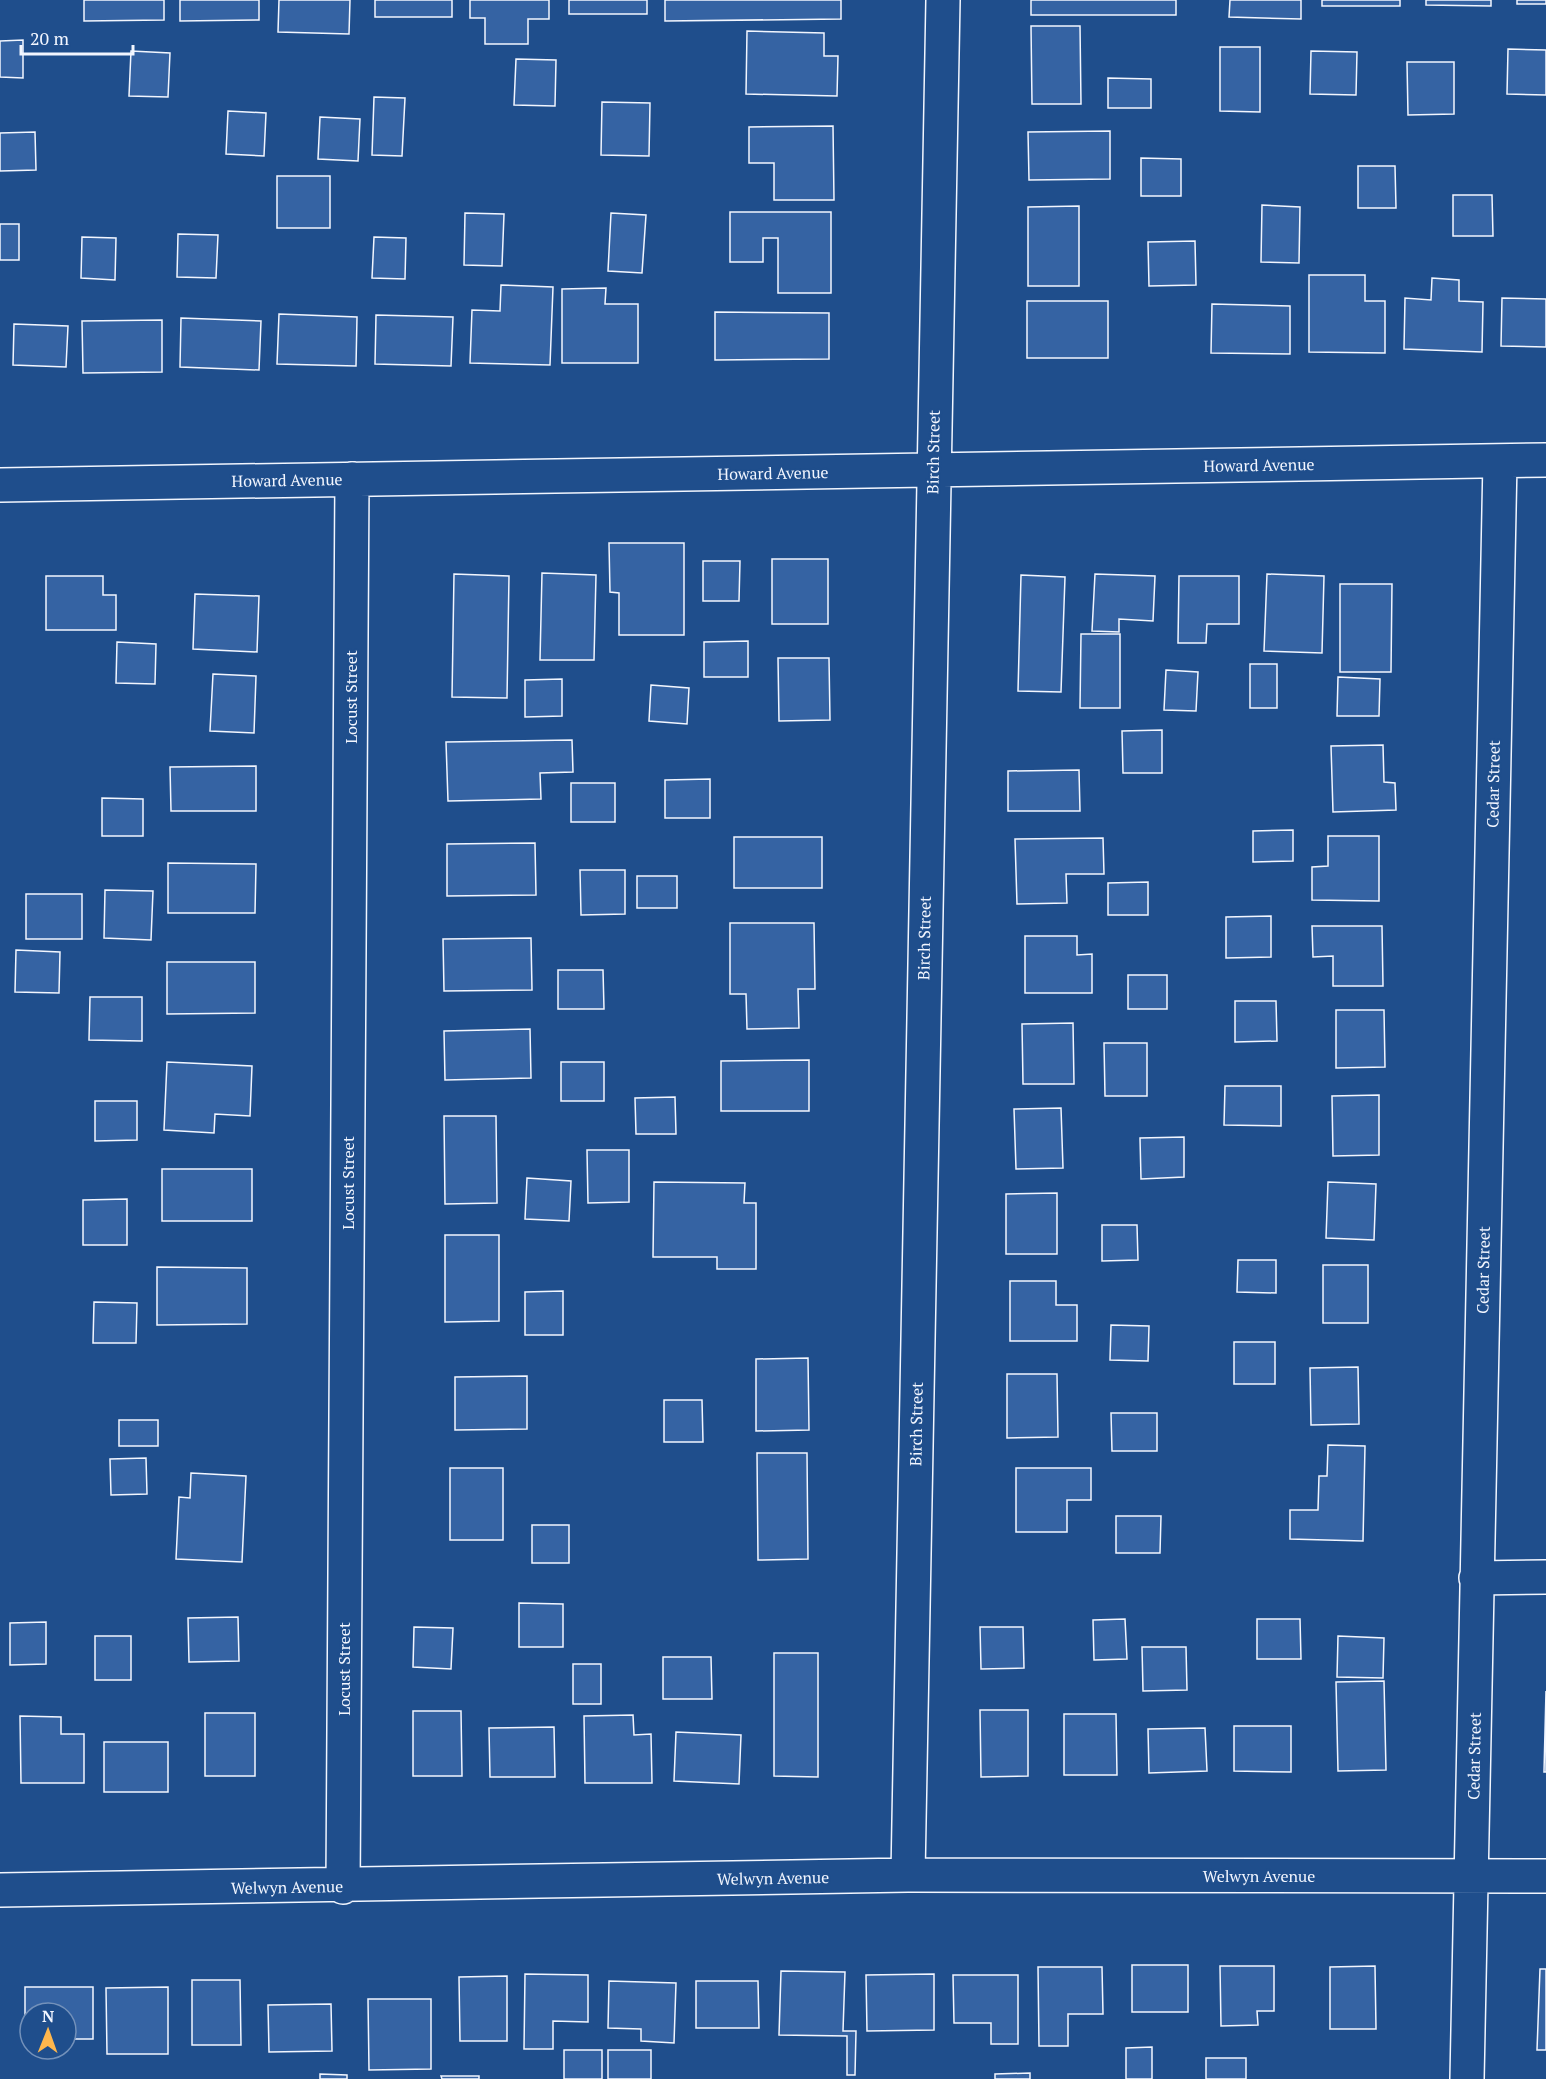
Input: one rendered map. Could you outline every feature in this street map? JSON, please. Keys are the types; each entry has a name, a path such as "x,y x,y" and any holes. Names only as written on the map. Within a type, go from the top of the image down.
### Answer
{"street":[{"name":"Birch Street","path":"908,1875 943,0"},
{"name":"Howard Avenue","path":"0,485 1546,460"},
{"name":"Cedar Street","path":"1467,2079 1473,1876 1476,1578 1500,461"},
{"name":"Locust Street","path":"343,1887 352,479"},
{"path":"1476,1578 1546,1577"},
{"name":"Welwyn Avenue","path":"0,1890 343,1887 908,1875 1546,1876"}],"building":[{"path":"84,0 164,0 164,20 84,21"},
{"path":"180,0 259,0 259,20 180,21"},
{"path":"279,0 350,0 349,34 278,32"},
{"path":"375,0 452,0 452,17 375,17"},
{"path":"470,0 549,0 549,19 528,19 528,44 485,44 485,18 470,18"},
{"path":"569,0 647,0 647,14 569,14"},
{"path":"665,0 841,0 841,19 665,21"},
{"path":"1031,0 1176,0 1176,15 1031,15"},
{"path":"1230,0 1301,0 1301,19 1229,17"},
{"path":"1322,0 1400,0 1400,6 1322,6"},
{"path":"1426,0 1491,0 1491,6 1426,5"},
{"path":"1517,0 1546,0 1546,4 1517,4"},
{"path":"1031,26 1080,26 1081,104 1032,104"},
{"path":"747,31 824,33 824,56 838,56 837,96 746,94"},
{"path":"23,40 23,78 0,77 0,41"},
{"path":"1220,47 1260,47 1260,112 1220,111"},
{"path":"1508,49 1546,50 1546,95 1507,94"},
{"path":"131,51 170,53 168,97 129,96"},
{"path":"1311,51 1357,52 1356,95 1310,94"},
{"path":"516,59 556,60 555,106 514,105"},
{"path":"1407,62 1454,62 1454,114 1408,115"},
{"path":"1108,78 1151,79 1151,108 1108,108"},
{"path":"374,97 405,98 402,156 372,155"},
{"path":"602,102 650,103 649,156 601,155"},
{"path":"228,111 266,113 264,156 226,154"},
{"path":"320,117 360,119 358,161 318,159"},
{"path":"833,126 834,200 774,200 774,163 749,163 749,127"},
{"path":"1110,131 1110,179 1029,180 1028,132"},
{"path":"35,132 36,170 0,171 0,133"},
{"path":"1141,158 1181,159 1181,196 1141,196"},
{"path":"1358,166 1395,166 1396,208 1358,208"},
{"path":"277,176 330,176 330,228 277,228"},
{"path":"1453,195 1492,195 1493,236 1453,236"},
{"path":"1262,205 1300,207 1299,263 1261,262"},
{"path":"1079,206 1079,286 1028,286 1028,207"},
{"path":"730,212 831,212 831,293 778,293 778,238 763,238 763,262 730,262"},
{"path":"465,213 504,214 502,266 464,265"},
{"path":"611,213 646,215 642,273 608,271"},
{"path":"0,224 19,224 19,260 0,260"},
{"path":"178,234 218,235 216,278 177,277"},
{"path":"82,237 116,238 115,280 81,278"},
{"path":"374,237 406,238 405,279 372,278"},
{"path":"1195,241 1196,285 1149,286 1148,242"},
{"path":"1309,275 1365,275 1365,301 1385,301 1385,353 1309,352"},
{"path":"1432,278 1459,280 1459,301 1483,302 1482,352 1404,349 1405,298 1431,300"},
{"path":"501,285 553,287 550,365 470,363 472,310 500,311"},
{"path":"606,288 605,304 638,304 638,363 562,363 562,289"},
{"path":"1502,298 1546,299 1546,347 1501,346"},
{"path":"1027,301 1108,301 1108,358 1027,358"},
{"path":"1212,304 1290,306 1290,354 1211,353"},
{"path":"715,312 829,313 829,359 715,360"},
{"path":"279,314 357,317 356,366 277,364"},
{"path":"376,315 453,317 451,366 375,364"},
{"path":"181,318 261,321 259,370 180,367"},
{"path":"162,320 162,372 83,373 82,321"},
{"path":"14,324 68,326 66,367 13,365"},
{"path":"609,543 684,543 684,635 619,635 619,593 610,592"},
{"path":"772,559 828,559 828,624 772,624"},
{"path":"703,561 740,561 739,601 703,601"},
{"path":"542,573 596,575 594,660 540,660"},
{"path":"454,574 509,576 507,698 452,697"},
{"path":"1095,574 1155,576 1153,621 1119,619 1119,632 1092,631"},
{"path":"1267,574 1324,576 1322,653 1264,651"},
{"path":"1021,575 1065,577 1061,692 1018,691"},
{"path":"46,576 103,576 103,595 116,595 116,630 46,630"},
{"path":"1179,576 1239,576 1239,624 1207,624 1206,643 1178,643"},
{"path":"1340,584 1392,584 1391,672 1340,672"},
{"path":"195,594 259,596 257,652 193,649"},
{"path":"1081,634 1120,634 1120,708 1080,708"},
{"path":"748,641 748,677 704,677 704,642"},
{"path":"117,642 156,644 155,684 116,683"},
{"path":"778,658 829,658 830,720 779,721"},
{"path":"1250,664 1277,664 1277,708 1250,708"},
{"path":"1166,670 1198,672 1196,711 1164,710"},
{"path":"213,674 256,676 254,733 210,731"},
{"path":"1338,677 1380,679 1379,716 1337,716"},
{"path":"562,679 562,716 525,717 525,680"},
{"path":"651,685 689,688 687,724 649,721"},
{"path":"1162,730 1162,773 1123,773 1122,731"},
{"path":"572,740 573,772 540,773 541,799 448,801 446,742"},
{"path":"1383,745 1384,782 1395,783 1396,810 1333,812 1331,746"},
{"path":"256,766 256,811 171,811 170,767"},
{"path":"1079,770 1080,811 1008,811 1008,771"},
{"path":"710,779 710,818 665,818 665,780"},
{"path":"571,783 615,783 615,822 571,822"},
{"path":"102,798 143,799 143,836 102,836"},
{"path":"1293,830 1293,861 1253,862 1253,831"},
{"path":"1328,836 1379,836 1379,901 1312,900 1312,867 1328,866"},
{"path":"734,837 822,837 822,888 734,888"},
{"path":"1103,838 1104,874 1066,874 1067,903 1017,904 1015,839"},
{"path":"535,843 536,895 447,896 447,844"},
{"path":"168,863 256,864 255,913 168,913"},
{"path":"580,870 625,870 625,914 581,915"},
{"path":"637,876 677,876 677,908 637,908"},
{"path":"1148,882 1148,915 1108,915 1108,883"},
{"path":"105,890 153,891 151,940 104,938"},
{"path":"26,894 82,894 82,939 26,939"},
{"path":"1271,916 1271,957 1226,958 1226,917"},
{"path":"730,923 814,923 815,989 798,989 799,1028 747,1029 746,994 730,994"},
{"path":"1312,926 1382,926 1383,986 1333,986 1333,956 1313,957"},
{"path":"1025,936 1077,936 1077,955 1092,954 1092,993 1025,993"},
{"path":"531,938 532,990 444,991 443,939"},
{"path":"16,950 60,952 59,993 15,992"},
{"path":"167,962 255,962 255,1013 167,1014"},
{"path":"558,970 603,970 604,1009 558,1009"},
{"path":"1128,975 1167,975 1167,1009 1128,1009"},
{"path":"90,997 142,997 142,1041 89,1040"},
{"path":"1235,1001 1276,1001 1277,1041 1235,1042"},
{"path":"1336,1010 1384,1010 1385,1067 1336,1068"},
{"path":"1073,1023 1074,1084 1023,1084 1022,1024"},
{"path":"530,1029 531,1078 445,1080 444,1031"},
{"path":"1104,1043 1147,1043 1147,1096 1105,1096"},
{"path":"809,1060 809,1111 721,1111 721,1061"},
{"path":"167,1062 252,1066 250,1116 215,1114 214,1133 164,1130"},
{"path":"561,1062 604,1062 604,1101 561,1101"},
{"path":"1225,1086 1281,1086 1281,1126 1224,1125"},
{"path":"1379,1095 1379,1155 1333,1156 1332,1096"},
{"path":"675,1097 676,1134 636,1134 635,1098"},
{"path":"95,1101 137,1101 137,1140 95,1141"},
{"path":"1061,1108 1063,1168 1016,1169 1014,1109"},
{"path":"444,1116 496,1116 497,1203 445,1204"},
{"path":"1184,1137 1184,1177 1141,1179 1140,1138"},
{"path":"587,1150 629,1150 629,1202 588,1203"},
{"path":"162,1169 252,1169 252,1221 162,1221"},
{"path":"527,1178 571,1181 569,1221 525,1219"},
{"path":"654,1182 745,1183 744,1203 756,1203 756,1269 717,1269 717,1257 653,1257"},
{"path":"1328,1182 1376,1184 1374,1240 1326,1238"},
{"path":"1057,1193 1057,1254 1006,1254 1006,1194"},
{"path":"127,1199 127,1245 83,1245 83,1200"},
{"path":"1102,1225 1137,1225 1138,1260 1102,1261"},
{"path":"445,1235 499,1235 499,1321 445,1322"},
{"path":"1238,1260 1276,1260 1276,1293 1237,1292"},
{"path":"1323,1265 1368,1265 1368,1323 1323,1323"},
{"path":"157,1267 247,1268 247,1324 157,1325"},
{"path":"1010,1281 1056,1281 1056,1305 1077,1305 1077,1341 1010,1341"},
{"path":"563,1291 563,1335 525,1335 525,1292"},
{"path":"94,1302 137,1303 136,1343 93,1343"},
{"path":"1111,1325 1149,1326 1148,1361 1110,1360"},
{"path":"1234,1342 1275,1342 1275,1384 1234,1384"},
{"path":"808,1358 809,1430 756,1431 756,1359"},
{"path":"1358,1367 1359,1424 1311,1425 1310,1368"},
{"path":"1007,1374 1057,1374 1058,1437 1007,1438"},
{"path":"527,1376 527,1429 455,1430 455,1377"},
{"path":"664,1400 702,1400 703,1442 664,1442"},
{"path":"1111,1413 1157,1413 1157,1451 1112,1451"},
{"path":"119,1420 158,1420 158,1446 119,1446"},
{"path":"1328,1445 1365,1446 1363,1541 1290,1539 1290,1510 1318,1510 1319,1476 1327,1476"},
{"path":"757,1453 807,1453 808,1559 758,1560"},
{"path":"146,1458 147,1494 111,1495 110,1459"},
{"path":"450,1468 503,1468 503,1540 450,1540"},
{"path":"1016,1468 1091,1468 1091,1500 1067,1500 1067,1532 1016,1532"},
{"path":"191,1473 246,1476 242,1562 176,1559 179,1497 190,1498"},
{"path":"1116,1516 1161,1516 1160,1553 1116,1553"},
{"path":"532,1525 569,1525 569,1563 532,1563"},
{"path":"519,1603 563,1604 563,1647 519,1647"},
{"path":"238,1617 239,1661 189,1662 188,1618"},
{"path":"1125,1619 1127,1659 1094,1660 1093,1620"},
{"path":"1257,1619 1300,1619 1301,1659 1257,1659"},
{"path":"46,1622 46,1664 10,1665 10,1623"},
{"path":"414,1627 453,1628 451,1669 413,1667"},
{"path":"980,1627 1023,1627 1024,1668 981,1669"},
{"path":"95,1636 131,1636 131,1680 95,1680"},
{"path":"1338,1636 1384,1638 1383,1678 1337,1677"},
{"path":"1142,1647 1186,1647 1187,1690 1143,1691"},
{"path":"774,1653 818,1653 818,1777 774,1776"},
{"path":"663,1657 711,1657 712,1699 663,1699"},
{"path":"573,1664 601,1664 601,1704 573,1704"},
{"path":"1384,1681 1386,1770 1338,1771 1336,1682"},
{"path":"1546,1691 1546,1772 1544,1772"},
{"path":"980,1710 1028,1710 1028,1776 981,1777"},
{"path":"413,1711 461,1711 462,1776 413,1776"},
{"path":"205,1713 255,1713 255,1776 205,1776"},
{"path":"1064,1714 1116,1714 1117,1775 1064,1775"},
{"path":"633,1715 634,1735 651,1734 652,1783 585,1783 584,1716"},
{"path":"20,1716 61,1717 61,1734 84,1734 84,1783 21,1783"},
{"path":"1234,1726 1291,1726 1291,1772 1234,1771"},
{"path":"554,1727 555,1777 490,1777 489,1728"},
{"path":"1205,1728 1207,1771 1149,1773 1148,1729"},
{"path":"676,1732 741,1735 739,1784 674,1781"},
{"path":"104,1742 168,1742 168,1792 104,1792"},
{"path":"1132,1965 1188,1965 1188,2012 1132,2012"},
{"path":"1220,1966 1274,1966 1274,2011 1257,2011 1258,2025 1221,2026"},
{"path":"1375,1966 1376,2029 1330,2029 1330,1967"},
{"path":"1038,1967 1102,1967 1103,2014 1068,2014 1068,2046 1039,2046"},
{"path":"1540,1969 1546,1969 1546,2050 1537,2050"},
{"path":"781,1971 845,1972 843,2031 856,2031 855,2075 847,2075 847,2036 779,2035"},
{"path":"525,1974 588,1975 588,2022 553,2021 553,2049 524,2049"},
{"path":"934,1974 934,2030 867,2031 866,1975"},
{"path":"953,1975 1018,1975 1018,2044 991,2044 991,2023 954,2023"},
{"path":"507,1976 507,2041 460,2041 459,1977"},
{"path":"192,1980 240,1980 241,2045 192,2045"},
{"path":"609,1981 676,1983 674,2043 641,2041 641,2029 608,2028"},
{"path":"696,1981 758,1981 759,2028 696,2028"},
{"path":"25,1987 93,1987 93,2039 78,2039 78,2001 25,2001"},
{"path":"168,1987 168,2054 107,2054 106,1988"},
{"path":"368,1999 431,1999 431,2069 369,2070"},
{"path":"331,2004 332,2051 269,2052 268,2005"},
{"path":"1152,2047 1152,2079 1126,2079 1126,2048"},
{"path":"564,2050 602,2050 602,2079 564,2079"},
{"path":"608,2050 651,2050 651,2079 608,2079"},
{"path":"1206,2058 1246,2058 1246,2079 1206,2079"},
{"path":"1030,2073 1030,2079 995,2079 995,2074"},
{"path":"320,2074 347,2075 347,2079 320,2079"},
{"path":"441,2076 479,2076 479,2079 442,2079"}]}
